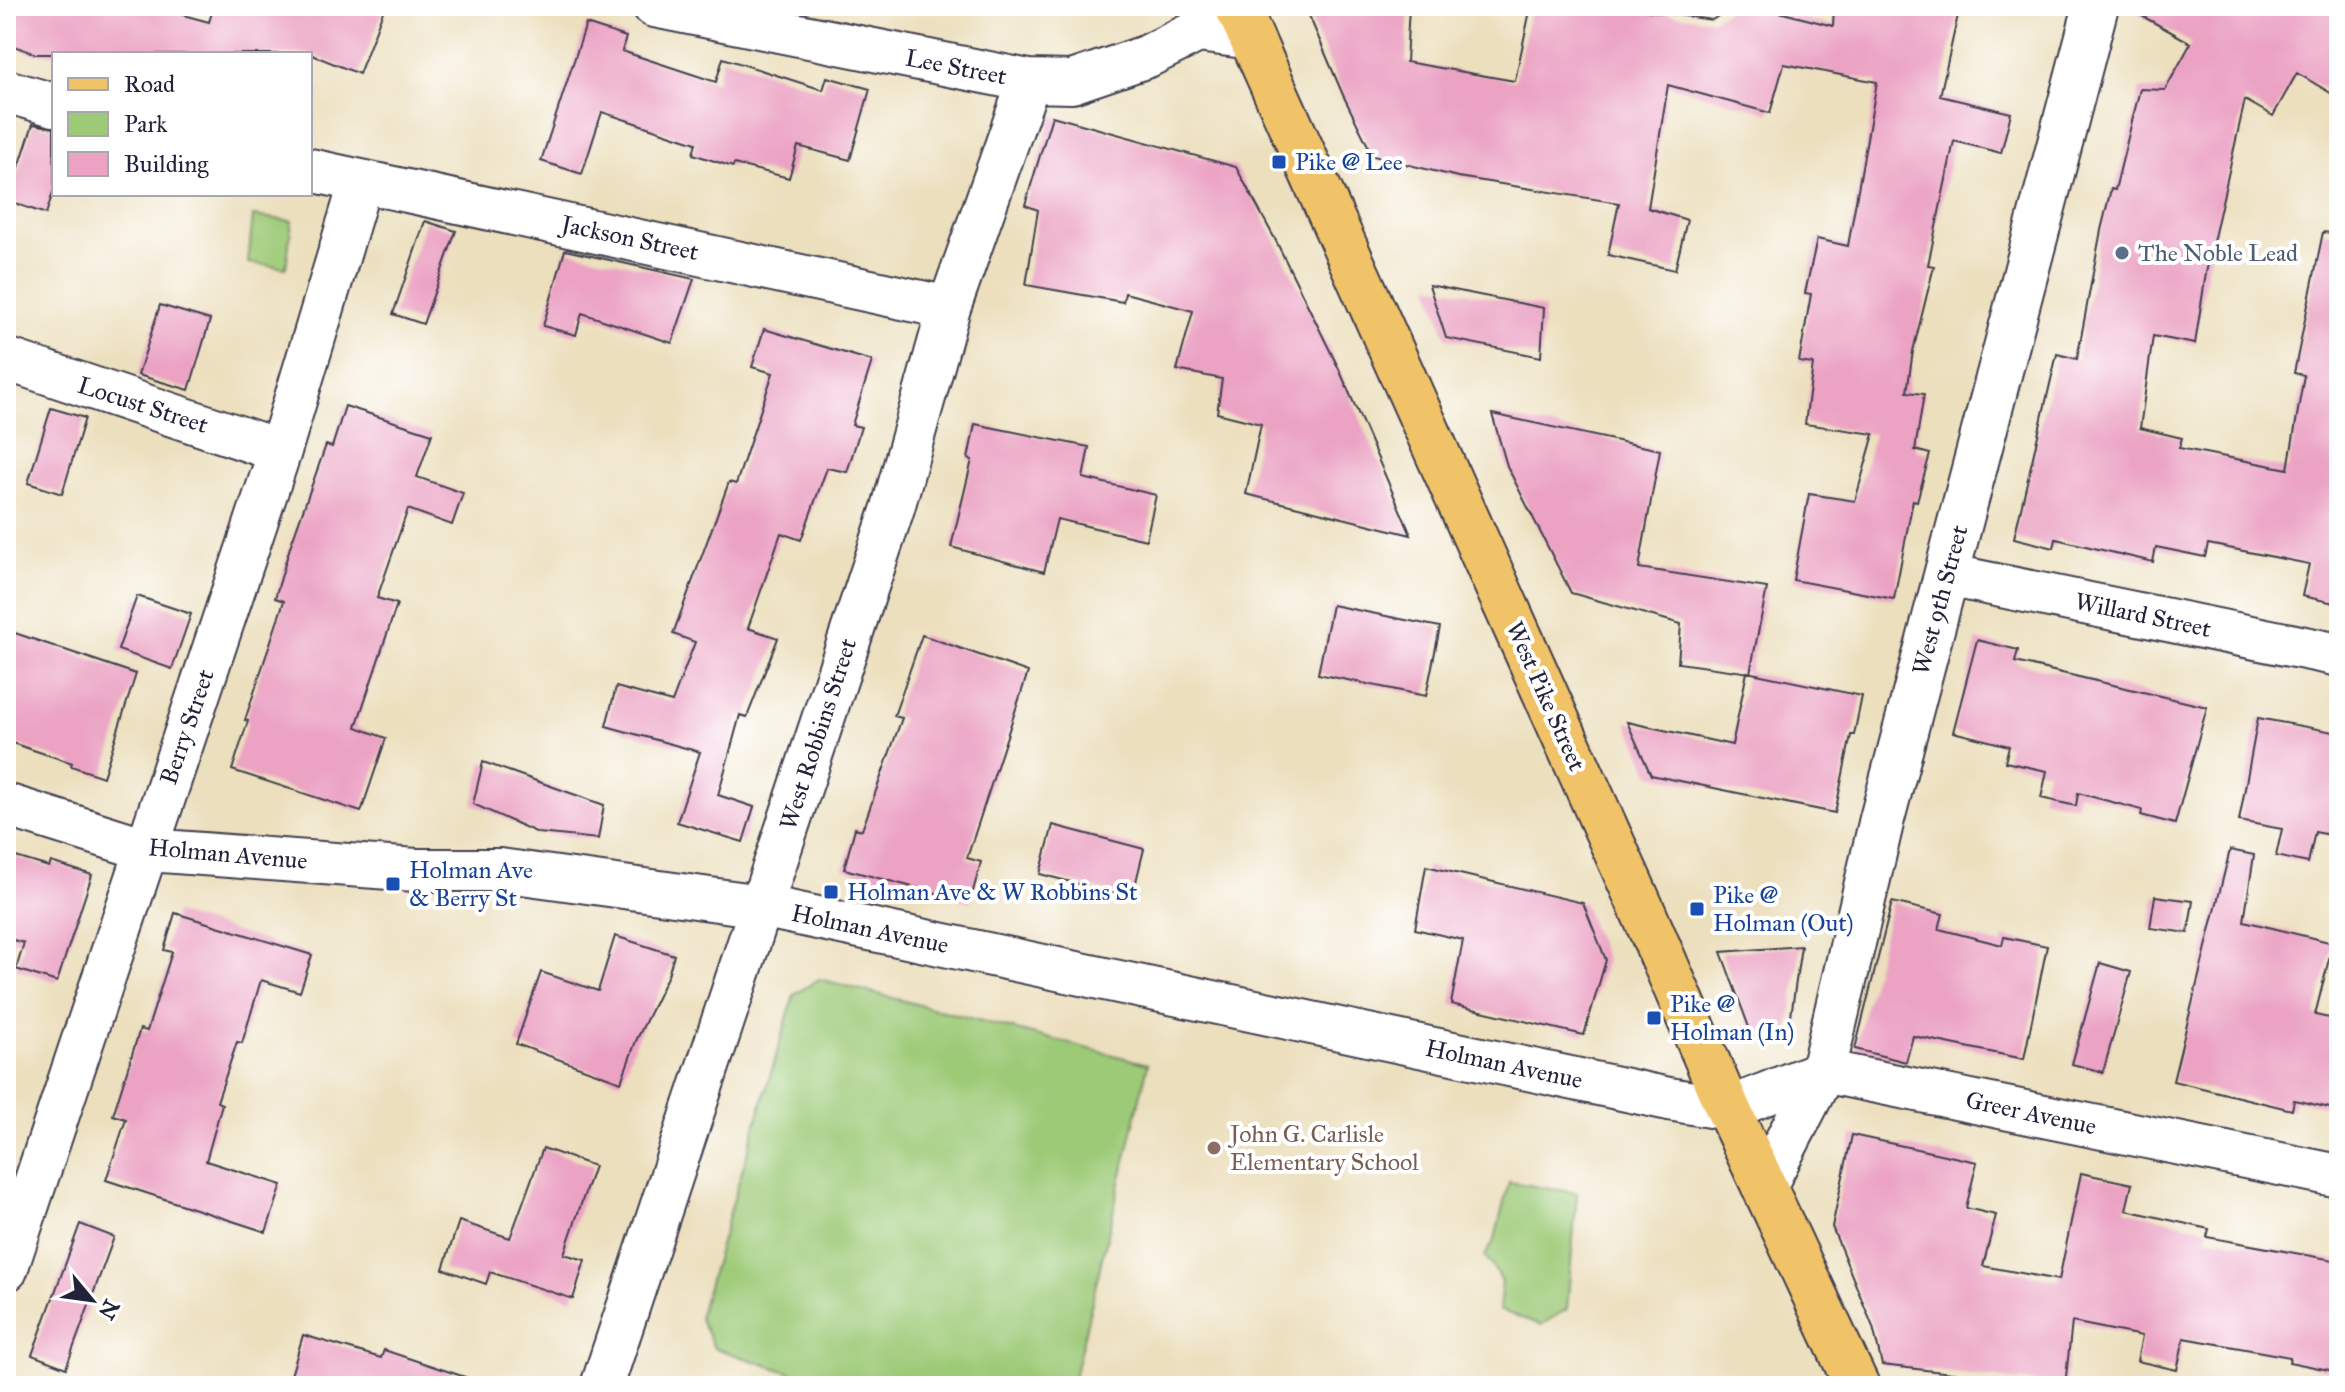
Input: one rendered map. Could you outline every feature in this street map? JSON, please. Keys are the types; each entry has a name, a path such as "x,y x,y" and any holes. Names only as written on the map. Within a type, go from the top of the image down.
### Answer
{"main road":[{"name":"West Pike Street","path":"1244,22 1641,907 1728,1109 1857,1386"}],"street":[{"name":"Lee Street","path":"654,6 1029,81 1072,82 1148,56 1198,31 1244,22"},
{"name":"West 9th Street","path":"1764,1186 1823,1071 1882,819 2096,6"},
{"name":"West Robbins Street","path":"602,1386 893,508 949,308 1029,81"},
{"path":"6,91 52,104"},
{"name":"Jackson Street","path":"312,170 949,308"},
{"name":"Berry Street","path":"6,1270 280,451 361,181"},
{"name":"Locust Street","path":"6,359 280,451"},
{"name":"Willard Street","path":"1947,575 2339,655"},
{"name":"Holman Avenue","path":"6,805 149,850 416,870 500,870 761,906 1728,1109"},
{"path":"1728,1109 1823,1071"},
{"name":"Greer Avenue","path":"1823,1071 2339,1176"}],"green space":[{"path":"253,216 292,221 286,268 248,263"},
{"path":"819,979 1148,1064 1072,1386 831,1386 714,1348 699,1317 794,995"},
{"path":"1509,1182 1577,1193 1567,1309 1541,1325 1499,1310 1502,1281 1485,1256 1495,1239"}],"building":[{"path":"19,6 150,6 209,22 214,6 385,6 359,74 312,55 312,52 35,54 6,43"},
{"path":"1305,6 1409,6 1406,62 1515,81 1531,6 1615,6 1712,20 1734,6 1756,6 1833,26 1834,6 1960,6 1940,96 2011,113 2001,153 1954,141 1928,265 1934,266 1913,351 1907,392 1924,394 1915,450 1930,454 1917,501 1913,500 1894,599 1793,580 1809,494 1855,501 1874,434 1805,424 1813,364 1799,362 1811,294 1805,293 1817,239 1848,246 1877,82 1784,64 1770,113 1668,85 1648,208 1687,220 1675,270 1608,255 1619,203 1458,177 1373,156"},
{"path":"2124,6 2339,6 2339,98 2297,73 2273,116 2245,100 2206,273 2195,344 2153,336 2140,428 2182,438 2179,448 2288,469 2304,375 2294,373 2323,232 2339,234 2339,604 2302,596 2309,564 2208,544 2205,557 2156,547 2153,562 2056,539 2054,548 2014,538 2057,354 2077,359 2101,230 2111,189 2115,190 2140,89 2165,90 2191,43"},
{"path":"586,24 626,37 622,51 716,82 723,58 823,90 827,77 870,89 850,160 798,146 789,178 734,164 733,167 693,154 696,143 602,112 582,174 541,161"},
{"path":"1052,116 1236,167 1339,369 1411,535 1246,494 1261,424 1217,413 1222,379 1177,370 1193,311 1125,293 1123,302 1026,285 1038,210 1025,205"},
{"path":"33,124 52,128 52,195 46,214 8,201"},
{"path":"425,221 456,231 423,324 393,314"},
{"path":"565,250 694,279 672,343 582,313 576,335 543,326"},
{"path":"1429,285 1544,308 1541,357 1446,338"},
{"path":"160,305 210,320 189,390 138,375"},
{"path":"764,329 872,361 852,425 861,427 847,472 827,468 801,540 781,533 748,628 778,638 747,717 740,715 718,795 754,807 743,842 677,822 700,752 606,726 616,687 672,702 695,642 673,634 729,482 736,484 773,373 752,367"},
{"path":"345,406 432,434 417,477 463,493 452,525 408,509 377,598 397,604 356,727 386,738 361,812 232,770 284,601 275,598 290,547 326,445 332,447"},
{"path":"51,408 85,418 62,494 28,483"},
{"path":"1492,414 1660,450 1639,568 1767,588 1750,673 1678,663 1681,624 1571,593 1507,466"},
{"path":"975,424 1089,447 1083,478 1156,495 1146,540 1057,519 1044,572 951,547 972,460 968,459"},
{"path":"137,596 191,614 172,669 118,650"},
{"path":"1332,605 1440,627 1426,696 1318,674"},
{"path":"6,630 136,674 103,777 6,741"},
{"path":"922,635 1028,672 967,858 981,862 970,902 844,869 855,828 862,830 902,718 894,716"},
{"path":"1977,640 2018,650 2015,662 2207,707 2175,824 2141,815 2142,810 2078,793 2076,806 2041,798 2047,771 2005,762 2009,746 1953,732"},
{"path":"1747,672 1862,696 1835,813 1651,775 1627,722 1732,745"},
{"path":"2258,718 2339,733 2339,837 2315,832 2308,863 2276,856 2282,829 2239,821"},
{"path":"483,762 604,805 598,839 538,833 473,804"},
{"path":"1053,825 1144,849 1132,898 1040,874"},
{"path":"2230,850 2254,855 2244,921 2333,943 2315,1015 2339,1020 2339,1110 2294,1100 2292,1110 2173,1081"},
{"path":"6,854 49,867 51,862 92,875 57,982 16,969 24,943 6,938"},
{"path":"1426,866 1583,903 1606,960 1584,1035 1451,1004 1463,940 1415,929"},
{"path":"2155,896 2193,901 2188,933 2150,928"},
{"path":"1892,902 1943,914 1939,929 2002,945 2004,937 2047,946 2024,1059 1913,1036 1906,1062 1855,1049"},
{"path":"175,913 312,955 300,992 261,980 242,1043 237,1042 217,1102 222,1104 206,1161 282,1185 266,1232 106,1180 126,1119 113,1115 140,1029 147,1031 172,952 164,950"},
{"path":"615,936 674,955 621,1082 516,1044 541,972 598,991"},
{"path":"1801,946 1788,1037 1753,1038 1721,952"},
{"path":"2100,963 2131,972 2103,1072 2072,1064"},
{"path":"1852,1135 1977,1162 1966,1208 1996,1215 1983,1266 2059,1280 2081,1173 2132,1184 2126,1210 2209,1229 2207,1237 2339,1261 2339,1372 2289,1362 2290,1357 2184,1338 2177,1370 2137,1361 2142,1336 2072,1322 2065,1386 1882,1365 1873,1327 1832,1227"},
{"path":"543,1148 594,1166 564,1254 585,1260 573,1299 490,1272 486,1284 443,1269 459,1221 510,1238"},
{"path":"80,1224 114,1237 66,1368 32,1355"},
{"path":"303,1335 381,1358 384,1350 474,1380 473,1386 288,1386"}],"place":[{"name":"Pike @ Lee","path":"1279,162"},
{"name":"The Noble Lead","path":"2122,253"},
{"name":"Holman Ave & Berry St","path":"393,884"},
{"name":"Holman Ave & W Robbins St","path":"831,892"},
{"name":"Pike @ Holman (Out)","path":"1697,909"},
{"name":"Pike @ Holman (In)","path":"1654,1018"},
{"name":"John G. Carlisle Elementary School","path":"1214,1148"}]}
